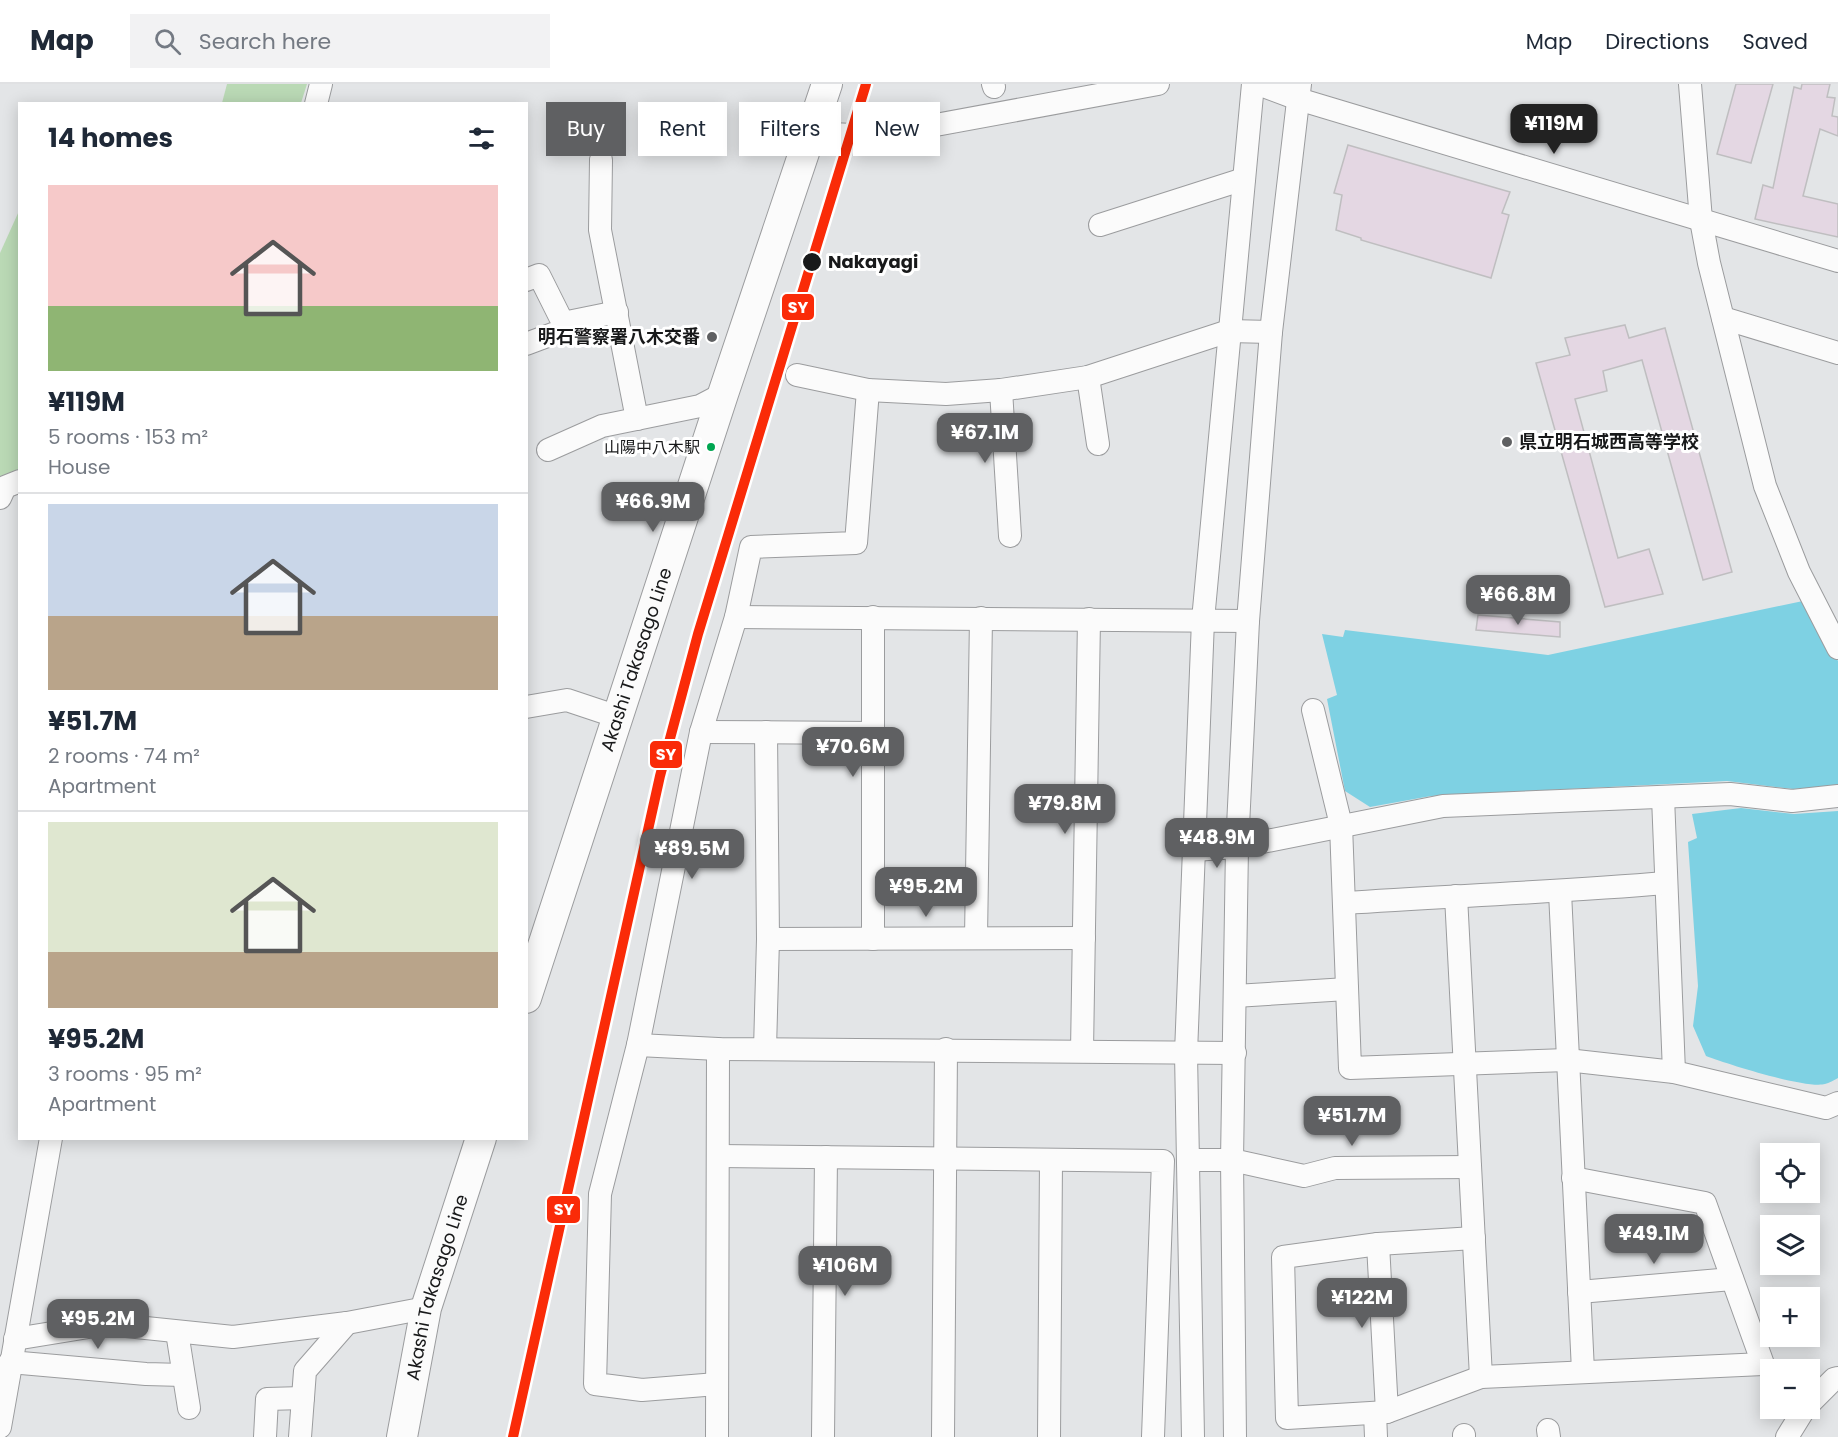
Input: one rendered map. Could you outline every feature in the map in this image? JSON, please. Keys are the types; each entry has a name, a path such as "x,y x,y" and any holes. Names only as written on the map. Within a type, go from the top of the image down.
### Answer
{"main road":[{"name":"Akashi Takasago Line","path":"821,102 827,84"},
{"name":"Akashi Takasago Line","path":"528,992 723,394 804,156"},
{"name":"Akashi Takasago Line","path":"402,1437 426,1308 480,1140"}],"street":[{"path":"316,102 321,84"},
{"path":"841,134 876,136 1158,84"},
{"path":"1193,1437 1186,1053 1203,620 1228,331 1253,84"},
{"path":"1258,84 1299,92 1701,220 1838,261"},
{"path":"1690,84 1701,220 1765,486 1799,572 1838,648"},
{"path":"1235,1437 1232,1160 1237,847 1248,621 1271,333 1299,92"},
{"path":"601,160 600,230 618,312 637,419"},
{"path":"1100,225 1244,179"},
{"path":"528,279 539,275 566,329 528,343"},
{"path":"563,323 618,312"},
{"path":"1723,318 1838,352"},
{"path":"797,375 868,390 946,394 1001,390 1088,376 1228,331 1271,333"},
{"path":"1088,376 1098,444"},
{"path":"717,1384 642,1390 595,1384 600,1194 638,1045 701,732 736,616 751,547 856,543 868,390"},
{"path":"1001,390 1010,536"},
{"path":"548,450 602,426 700,406 723,394"},
{"path":"0,498 5,487 18,482"},
{"path":"736,616 1248,621"},
{"path":"873,617 873,939"},
{"path":"976,938 981,618"},
{"path":"1082,1051 1089,619"},
{"path":"528,707 567,700 618,717"},
{"path":"1313,710 1341,825 1350,1068 1567,1060 1674,1072 1826,1108 1838,1103"},
{"path":"701,732 873,733"},
{"path":"765,1049 768,939 766,732"},
{"path":"1194,850 1237,847 1443,806 1730,794 1792,801 1838,796"},
{"path":"1663,797 1674,1072"},
{"path":"1344,903 1666,884"},
{"path":"1560,892 1583,1371"},
{"path":"1456,896 1481,1377"},
{"path":"768,939 1084,938"},
{"path":"1235,996 1347,989"},
{"path":"638,1045 765,1049 1235,1053"},
{"path":"717,1437 718,1048"},
{"path":"943,1437 946,1049"},
{"path":"0,1427 51,1140"},
{"path":"719,1156 1163,1161 1153,1437"},
{"path":"823,1437 825,1157"},
{"path":"1049,1437 1051,1160"},
{"path":"1188,1160 1232,1160 1304,1176 1335,1168 1470,1167"},
{"path":"1474,1238 1378,1244 1283,1257 1287,1418 1381,1412 1481,1377 1763,1364 1705,1203 1574,1178"},
{"path":"1376,1437 1381,1412 1378,1244"},
{"path":"1580,1292 1732,1279"},
{"path":"15,1339 107,1324 233,1337 347,1323 426,1308"},
{"path":"300,1437 305,1371 347,1323"},
{"path":"177,1332 189,1408"},
{"path":"10,1362 183,1375"},
{"path":"1820,1393 1838,1378"},
{"path":"265,1437 267,1399 303,1398"},
{"path":"1787,1437 1798,1419"}],"green space":[{"path":"227,84 307,84 301,102 222,102"},
{"path":"18,213 18,475 0,487 0,253"}],"water":[{"path":"1803,601 1838,661 1838,786 1793,789 1727,781 1431,796 1370,807 1345,791 1327,699 1337,695 1322,634 1343,637 1345,630 1548,655"},
{"path":"1741,808 1794,814 1838,811 1838,1078 1827,1084 1801,1083 1748,1070 1706,1056 1693,1026 1698,986 1688,842 1697,838 1692,814"}],"building":[{"path":"1736,84 1773,84 1751,163 1717,154"},
{"path":"1802,84 1830,84 1827,97 1835,98 1832,116 1838,117 1838,136 1820,129 1803,196 1838,204 1838,237 1755,219 1763,185 1773,188 1794,87 1801,89"},
{"path":"1348,145 1510,192 1502,213 1509,215 1491,278 1361,240 1361,238 1336,230 1342,195 1334,193"},
{"path":"1625,325 1629,338 1665,328 1732,572 1703,580 1642,360 1603,371 1607,391 1575,399 1618,558 1649,549 1663,594 1605,607 1536,363 1570,355 1565,338"},
{"path":"1478,615 1560,622 1560,637 1476,630"}],"transit line":[{"name":"SY","path":"513,1437 660,776 698,634 866,84"}],"place":[{"name":"Nakayagi","path":"812,262"},
{"name":"明石警察署八木交番","path":"712,337"},
{"name":"県立明石城西高等学校","path":"1507,442"},
{"name":"山陽中八木駅","path":"711,447"}]}
